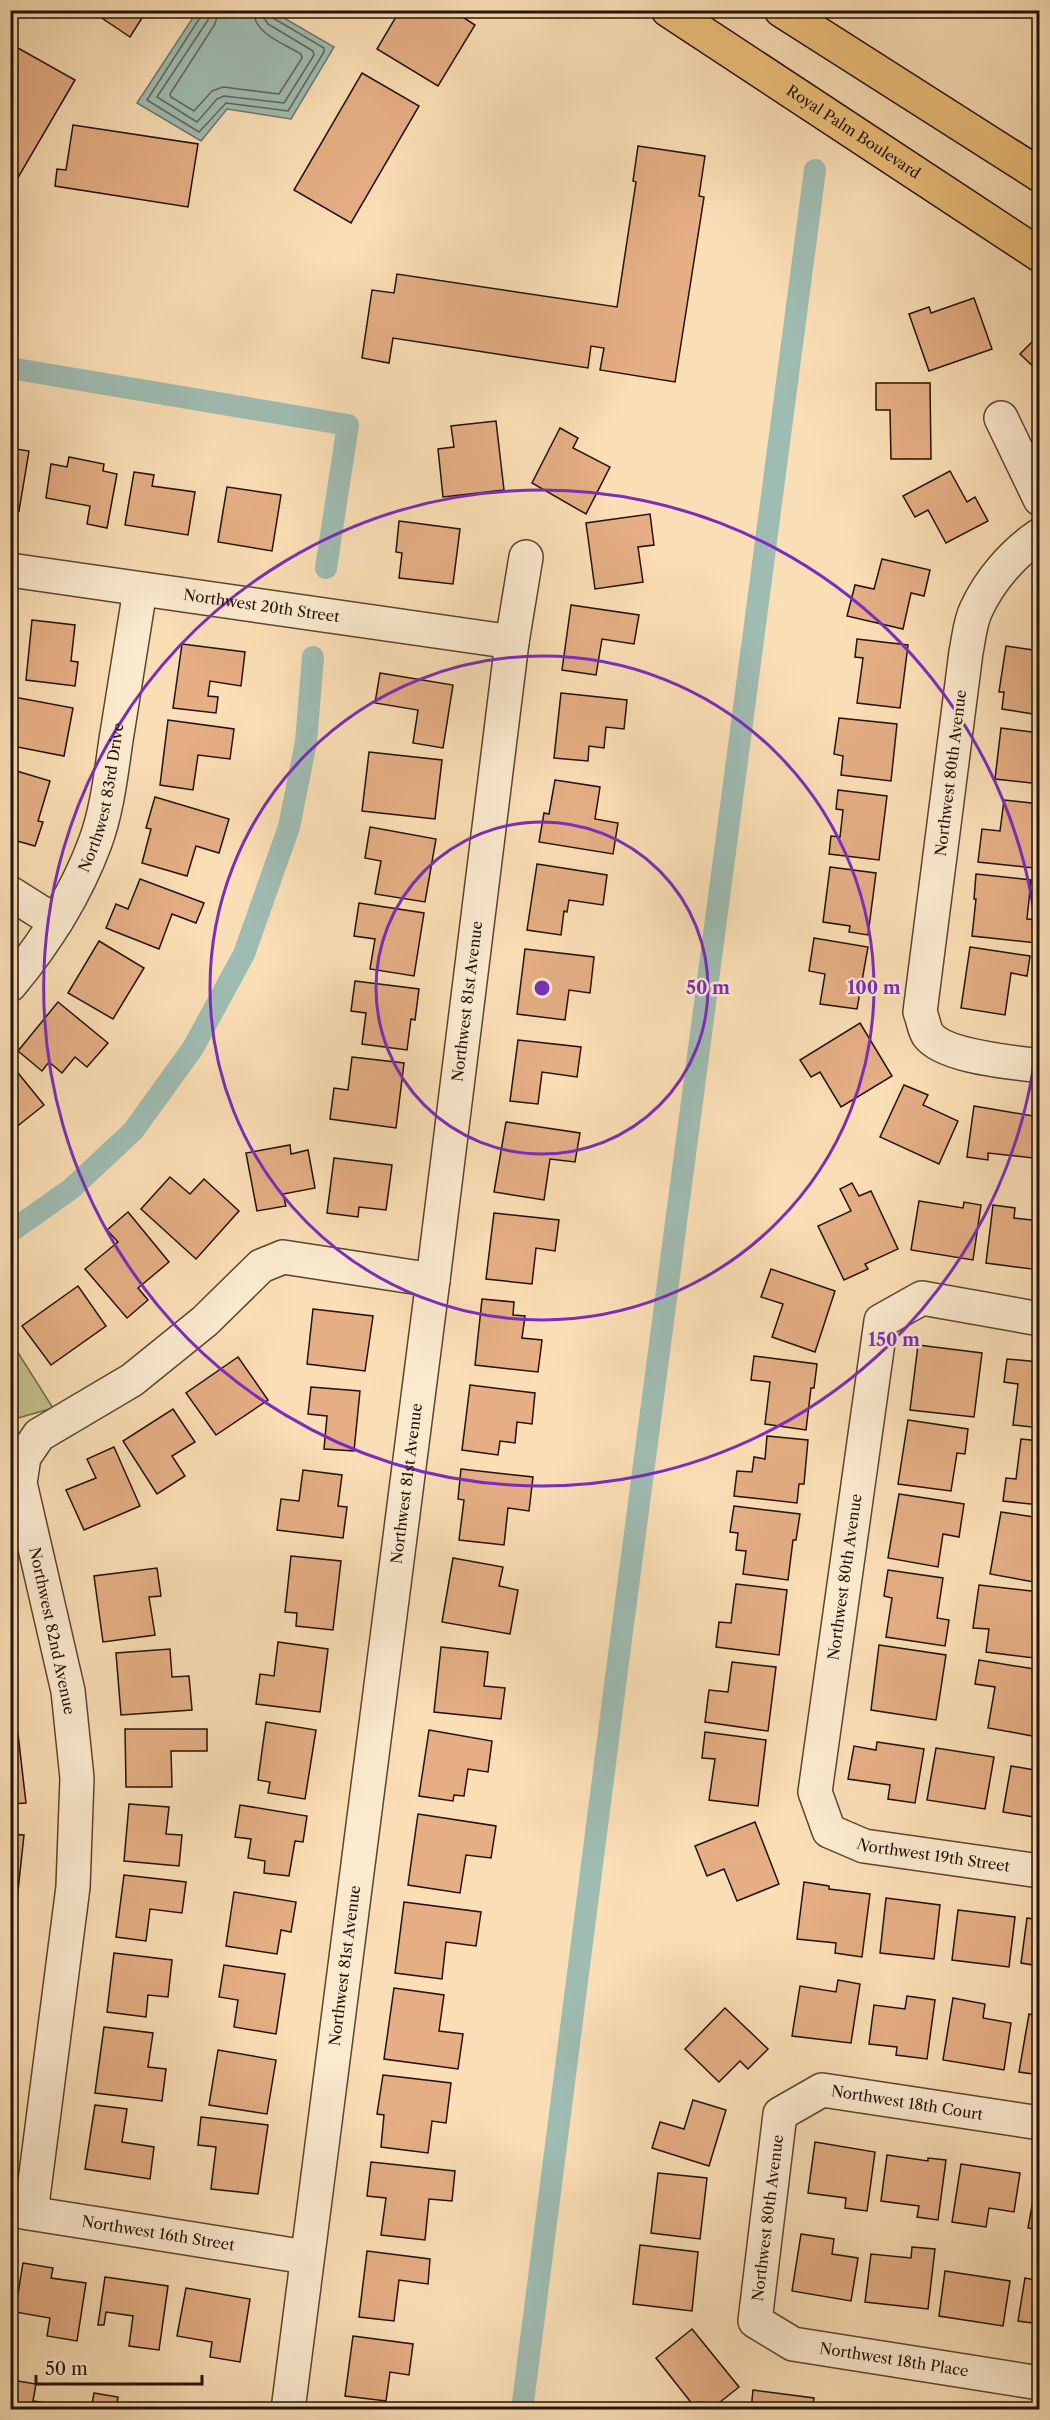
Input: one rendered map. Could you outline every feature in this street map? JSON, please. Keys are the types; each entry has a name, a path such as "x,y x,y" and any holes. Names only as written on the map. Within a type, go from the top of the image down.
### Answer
{"main road":[{"name":"Royal Palm Boulevard","path":"668,10 1040,255"},
{"path":"781,10 1040,176"}],"street":[{"path":"1000,418 1040,499"},
{"name":"Northwest 80th Avenue","path":"1040,536 1022,547 990,584 972,622 966,652 920,1012 928,1035 947,1049 969,1055 1040,1066"},
{"name":"Northwest 81st Avenue","path":"288,2409 433,1280 512,642 526,557"},
{"name":"Northwest 20th Street","path":"10,570 512,642"},
{"name":"Northwest 83rd Drive","path":"10,985 56,922 80,880 96,841 109,784 140,590"},
{"path":"10,893 56,922"},
{"name":"Northwest 82nd Avenue","path":"21,2212 73,1887 77,1778 68,1691 20,1483 24,1457 39,1436 132,1380 204,1321 261,1266 284,1257 433,1280"},
{"name":"Northwest 80th Avenue","path":"829,1831 815,1792 881,1320 922,1298 1040,1319"},
{"name":"Northwest 19th Street","path":"829,1831 864,1846 1040,1871"},
{"name":"Northwest 18th Court","path":"780,2114 822,2090 1040,2123"},
{"name":"Northwest 80th Avenue","path":"755,2321 780,2114"},
{"name":"Northwest 16th Street","path":"21,2212 306,2257"},
{"name":"Northwest 18th Place","path":"755,2321 793,2344 1040,2383"}],"shaded area":[{"path":"10,1340 53,1408 10,1420"}],"water":[{"path":"198,10 272,11 334,47 291,119 227,109 201,141 137,103"}],"building":[{"path":"90,10 147,10 130,37"},
{"path":"338,10 351,10 348,16"},
{"path":"400,10 452,10 475,25 438,86 377,49"},
{"path":"18,48 75,80 16,181 10,178 10,60"},
{"path":"362,73 419,106 351,223 294,190"},
{"path":"73,125 198,144 188,207 55,186 57,169 66,170"},
{"path":"638,146 705,156 699,196 704,197 675,382 600,370 604,348 591,346 588,368 393,338 389,363 362,358 372,290 394,293 397,274 617,307 636,182 633,181"},
{"path":"974,298 992,349 929,371 909,314 929,307 931,313"},
{"path":"1040,334 1040,373 1020,354"},
{"path":"876,383 930,383 931,459 891,459 890,410 876,410"},
{"path":"496,421 504,490 443,497 438,449 454,447 451,426"},
{"path":"560,428 578,438 573,448 610,467 586,514 532,483"},
{"path":"10,448 29,451 19,511 10,509"},
{"path":"69,457 104,464 103,471 117,474 107,528 87,524 90,506 46,498 51,464 67,467"},
{"path":"950,471 967,502 975,497 988,521 946,543 928,510 915,517 903,496"},
{"path":"134,472 154,475 152,486 195,492 188,535 125,525"},
{"path":"227,487 281,495 272,551 218,542"},
{"path":"650,514 654,545 638,547 643,582 595,589 586,523"},
{"path":"399,521 460,529 453,584 399,578 402,553 396,552"},
{"path":"882,559 930,570 924,596 911,593 903,629 847,616 855,585 874,589"},
{"path":"1040,596 1040,610 1033,601"},
{"path":"571,605 639,615 634,644 602,639 596,675 562,670"},
{"path":"32,620 75,625 71,661 78,662 75,686 26,680"},
{"path":"857,639 908,645 900,708 857,703 863,658 855,657"},
{"path":"182,644 245,652 241,686 210,681 208,696 218,697 216,713 173,708"},
{"path":"1006,646 1040,651 1040,715 1002,709 1004,692 999,692"},
{"path":"380,673 453,685 443,748 413,743 418,710 375,703"},
{"path":"561,693 627,700 624,729 606,727 604,748 589,746 588,761 554,758"},
{"path":"14,697 73,708 64,756 12,746 18,714 11,713"},
{"path":"839,718 897,724 891,781 841,775 843,756 834,754"},
{"path":"168,720 234,729 230,759 198,755 193,790 160,785"},
{"path":"1001,728 1040,733 1040,784 995,779"},
{"path":"369,752 442,760 435,819 362,811"},
{"path":"10,769 50,781 38,821 43,822 35,846 10,839"},
{"path":"555,780 600,787 595,819 618,823 613,854 539,842 544,813 549,814"},
{"path":"838,790 887,796 879,860 829,854 831,836 840,837 843,810 836,809"},
{"path":"155,797 229,819 219,853 196,846 187,876 142,863 151,829 146,828"},
{"path":"1004,800 1040,804 1034,868 978,862 982,829 1000,831"},
{"path":"370,827 436,839 425,902 375,894 381,861 365,858"},
{"path":"537,864 607,875 603,905 569,900 567,912 564,911 561,935 527,930"},
{"path":"830,867 876,873 868,935 849,932 850,926 823,922"},
{"path":"976,874 1031,880 1027,919 1039,920 1037,943 972,936"},
{"path":"140,879 204,903 196,923 172,914 159,949 106,928 116,904 128,909"},
{"path":"359,903 424,913 414,976 370,969 375,939 354,936"},
{"path":"814,938 868,947 857,1009 820,1004 825,974 809,971"},
{"path":"99,941 144,968 113,1019 68,993"},
{"path":"970,947 1030,956 1027,976 1011,973 1005,1015 961,1008"},
{"path":"525,949 594,957 590,993 569,990 565,1020 517,1014"},
{"path":"355,981 419,989 415,1020 411,1019 407,1050 362,1044 366,1013 351,1011"},
{"path":"58,1002 108,1043 87,1067 75,1057 62,1073 49,1062 42,1071 18,1051"},
{"path":"860,1023 892,1076 841,1107 820,1072 811,1077 800,1060"},
{"path":"518,1040 581,1047 577,1077 542,1072 538,1104 510,1101"},
{"path":"352,1057 404,1063 396,1128 330,1119 334,1088 348,1090"},
{"path":"10,1063 44,1105 10,1132"},
{"path":"904,1085 928,1095 923,1105 958,1121 939,1164 880,1137"},
{"path":"974,1106 1039,1117 1033,1158 988,1153 988,1160 967,1157"},
{"path":"506,1122 580,1133 575,1162 550,1159 544,1200 494,1192"},
{"path":"290,1145 291,1154 308,1150 315,1188 283,1194 286,1206 257,1211 246,1153"},
{"path":"334,1158 392,1165 386,1210 359,1207 358,1217 327,1213"},
{"path":"170,1177 190,1194 204,1179 239,1211 196,1259 141,1209"},
{"path":"852,1183 859,1196 871,1191 898,1249 865,1264 868,1269 844,1280 818,1226 851,1211 840,1189"},
{"path":"919,1201 963,1208 964,1202 981,1205 973,1260 911,1250"},
{"path":"993,1205 1015,1208 1014,1218 1040,1221 1040,1270 986,1263"},
{"path":"128,1212 169,1262 138,1288 148,1300 127,1318 85,1269 118,1242 107,1230"},
{"path":"494,1213 559,1220 555,1251 536,1248 532,1284 486,1279"},
{"path":"771,1269 835,1291 815,1352 772,1337 783,1304 761,1297"},
{"path":"78,1286 106,1326 51,1365 22,1326"},
{"path":"482,1299 514,1302 513,1315 525,1316 522,1338 542,1340 538,1372 475,1365"},
{"path":"313,1309 373,1316 365,1371 307,1364"},
{"path":"918,1345 982,1353 974,1417 910,1410"},
{"path":"754,1356 817,1364 814,1388 811,1388 806,1430 765,1424 770,1382 751,1380"},
{"path":"238,1357 268,1400 216,1435 186,1393"},
{"path":"1007,1359 1040,1362 1040,1428 1013,1425 1018,1384 1004,1382"},
{"path":"470,1385 535,1393 532,1424 517,1422 515,1443 500,1441 498,1455 462,1450"},
{"path":"311,1387 360,1391 354,1451 324,1449 327,1416 308,1414"},
{"path":"173,1409 195,1442 172,1456 185,1476 157,1494 123,1441"},
{"path":"908,1420 968,1429 965,1454 957,1453 951,1491 898,1484"},
{"path":"767,1436 808,1440 804,1484 799,1484 797,1503 734,1496 737,1471 752,1472 754,1457 765,1459"},
{"path":"1021,1439 1040,1441 1040,1505 1003,1501 1006,1478 1016,1479"},
{"path":"114,1447 140,1506 84,1530 66,1490 96,1478 87,1459"},
{"path":"461,1469 533,1477 529,1511 508,1508 504,1545 459,1540 464,1500 458,1499"},
{"path":"303,1470 342,1475 338,1506 347,1507 343,1538 277,1530 281,1499 299,1501"},
{"path":"899,1494 964,1504 959,1537 943,1534 938,1567 888,1558"},
{"path":"734,1506 800,1514 796,1540 793,1540 788,1580 743,1574 746,1551 736,1550 738,1533 730,1532"},
{"path":"1001,1512 1040,1518 1040,1583 990,1574"},
{"path":"291,1556 341,1561 333,1630 296,1626 297,1613 285,1612"},
{"path":"453,1558 503,1567 499,1586 518,1590 510,1634 442,1622"},
{"path":"157,1568 161,1596 149,1597 155,1635 103,1642 94,1576"},
{"path":"888,1570 943,1578 937,1618 949,1620 945,1646 886,1637 892,1598 884,1596"},
{"path":"736,1584 787,1590 779,1655 716,1647 719,1622 731,1623"},
{"path":"979,1585 1040,1592 1040,1616 1034,1658 986,1652 989,1629 973,1628"},
{"path":"278,1642 328,1649 320,1712 256,1704 260,1674 274,1676"},
{"path":"879,1645 946,1655 936,1720 871,1710"},
{"path":"441,1647 488,1652 484,1686 505,1688 501,1719 434,1712"},
{"path":"170,1649 172,1677 189,1676 192,1710 121,1715 116,1653"},
{"path":"979,1660 1040,1670 1033,1736 988,1728 995,1687 975,1684"},
{"path":"732,1662 776,1667 768,1731 705,1722 709,1690 728,1692"},
{"path":"10,1694 13,1718 10,1719"},
{"path":"266,1722 316,1730 305,1799 268,1793 270,1782 258,1780"},
{"path":"125,1729 207,1729 207,1751 171,1751 172,1787 126,1787"},
{"path":"429,1730 492,1741 488,1772 468,1769 464,1796 454,1795 453,1801 419,1796"},
{"path":"705,1732 766,1740 758,1806 709,1800 715,1759 702,1758"},
{"path":"18,1734 26,1803 10,1804 10,1735"},
{"path":"877,1742 924,1749 915,1803 888,1799 890,1785 848,1779 854,1746 876,1750"},
{"path":"936,1748 994,1757 985,1809 927,1800"},
{"path":"1011,1766 1040,1771 1040,1818 1003,1812"},
{"path":"129,1804 169,1807 166,1834 182,1835 179,1866 124,1861"},
{"path":"240,1805 307,1816 303,1842 295,1841 289,1876 264,1873 265,1861 248,1858 251,1839 235,1837"},
{"path":"418,1814 496,1826 491,1858 466,1855 460,1893 408,1885"},
{"path":"755,1822 779,1884 737,1901 724,1869 707,1876 695,1846"},
{"path":"10,1834 24,1835 17,1900 10,1900"},
{"path":"124,1875 186,1882 182,1913 150,1909 146,1941 116,1937"},
{"path":"804,1882 829,1886 829,1889 870,1894 862,1957 835,1953 836,1943 797,1939"},
{"path":"234,1892 296,1902 291,1932 281,1930 277,1954 226,1946"},
{"path":"886,1898 940,1905 934,1959 880,1953"},
{"path":"404,1902 481,1912 476,1946 446,1942 442,1979 395,1973"},
{"path":"958,1910 1015,1917 1009,1967 952,1960"},
{"path":"1027,1918 1040,1920 1040,1966 1021,1963"},
{"path":"114,1953 172,1960 168,1997 148,1995 146,2017 107,2012"},
{"path":"10,1959 14,1960 10,1984"},
{"path":"224,1965 285,1974 276,2034 234,2027 238,2000 219,1997"},
{"path":"838,1980 860,1984 851,2043 792,2036 800,1986 836,1992"},
{"path":"394,1988 444,1995 439,2031 463,2034 458,2069 384,2059"},
{"path":"907,1996 935,2000 927,2059 896,2055 897,2047 869,2044 874,2005 905,2009"},
{"path":"953,1998 985,2004 983,2018 1011,2023 1004,2070 943,2060"},
{"path":"725,2008 768,2049 748,2069 740,2061 719,2082 685,2049"},
{"path":"1029,2014 1040,2016 1040,2075 1019,2072"},
{"path":"104,2027 153,2033 148,2067 166,2069 162,2101 95,2093"},
{"path":"218,2050 276,2060 267,2114 209,2105"},
{"path":"383,2075 451,2083 446,2123 432,2121 428,2153 381,2147 384,2115 377,2114"},
{"path":"693,2100 726,2110 709,2166 652,2148 660,2122 684,2129"},
{"path":"95,2105 127,2109 122,2142 154,2147 150,2179 85,2169"},
{"path":"201,2117 268,2125 258,2194 211,2189 216,2147 198,2145"},
{"path":"815,2142 875,2152 867,2211 845,2208 846,2198 808,2193"},
{"path":"887,2155 928,2161 928,2158 946,2160 938,2220 917,2217 919,2206 881,2201"},
{"path":"371,2162 455,2171 452,2201 429,2199 425,2240 381,2235 386,2198 367,2196"},
{"path":"961,2164 1020,2173 1014,2212 989,2208 986,2227 952,2222"},
{"path":"658,2173 707,2178 700,2239 651,2233"},
{"path":"1037,2179 1040,2180 1040,2230 1028,2228"},
{"path":"801,2234 834,2239 832,2254 858,2258 851,2301 792,2291"},
{"path":"640,2245 698,2252 692,2311 633,2304"},
{"path":"912,2247 935,2249 928,2309 865,2302 871,2254 911,2258"},
{"path":"367,2251 430,2259 428,2284 399,2280 394,2321 359,2317"},
{"path":"23,2263 53,2268 51,2278 86,2283 77,2341 47,2336 50,2318 15,2312"},
{"path":"945,2271 1010,2281 1003,2326 939,2316"},
{"path":"105,2277 168,2286 159,2350 129,2346 133,2316 106,2312 104,2325 98,2325"},
{"path":"1025,2278 1040,2281 1040,2324 1018,2321"},
{"path":"186,2288 250,2299 240,2362 210,2357 212,2342 177,2336"},
{"path":"692,2329 739,2387 710,2410 697,2410 656,2358"},
{"path":"353,2336 413,2344 409,2375 390,2372 386,2401 345,2396"},
{"path":"12,2380 36,2384 33,2401 75,2407 74,2410 10,2410"},
{"path":"753,2390 814,2398 812,2410 751,2410"},
{"path":"94,2393 118,2397 116,2410 91,2410"},
{"path":"830,2403 872,2410 829,2410"}],"waterway":[{"path":"522,2410 618,1662 815,170"},
{"path":"10,368 348,425 326,568"},
{"path":"10,1232 71,1189 133,1131 193,1048 244,954 289,827 306,742 313,657"}]}
